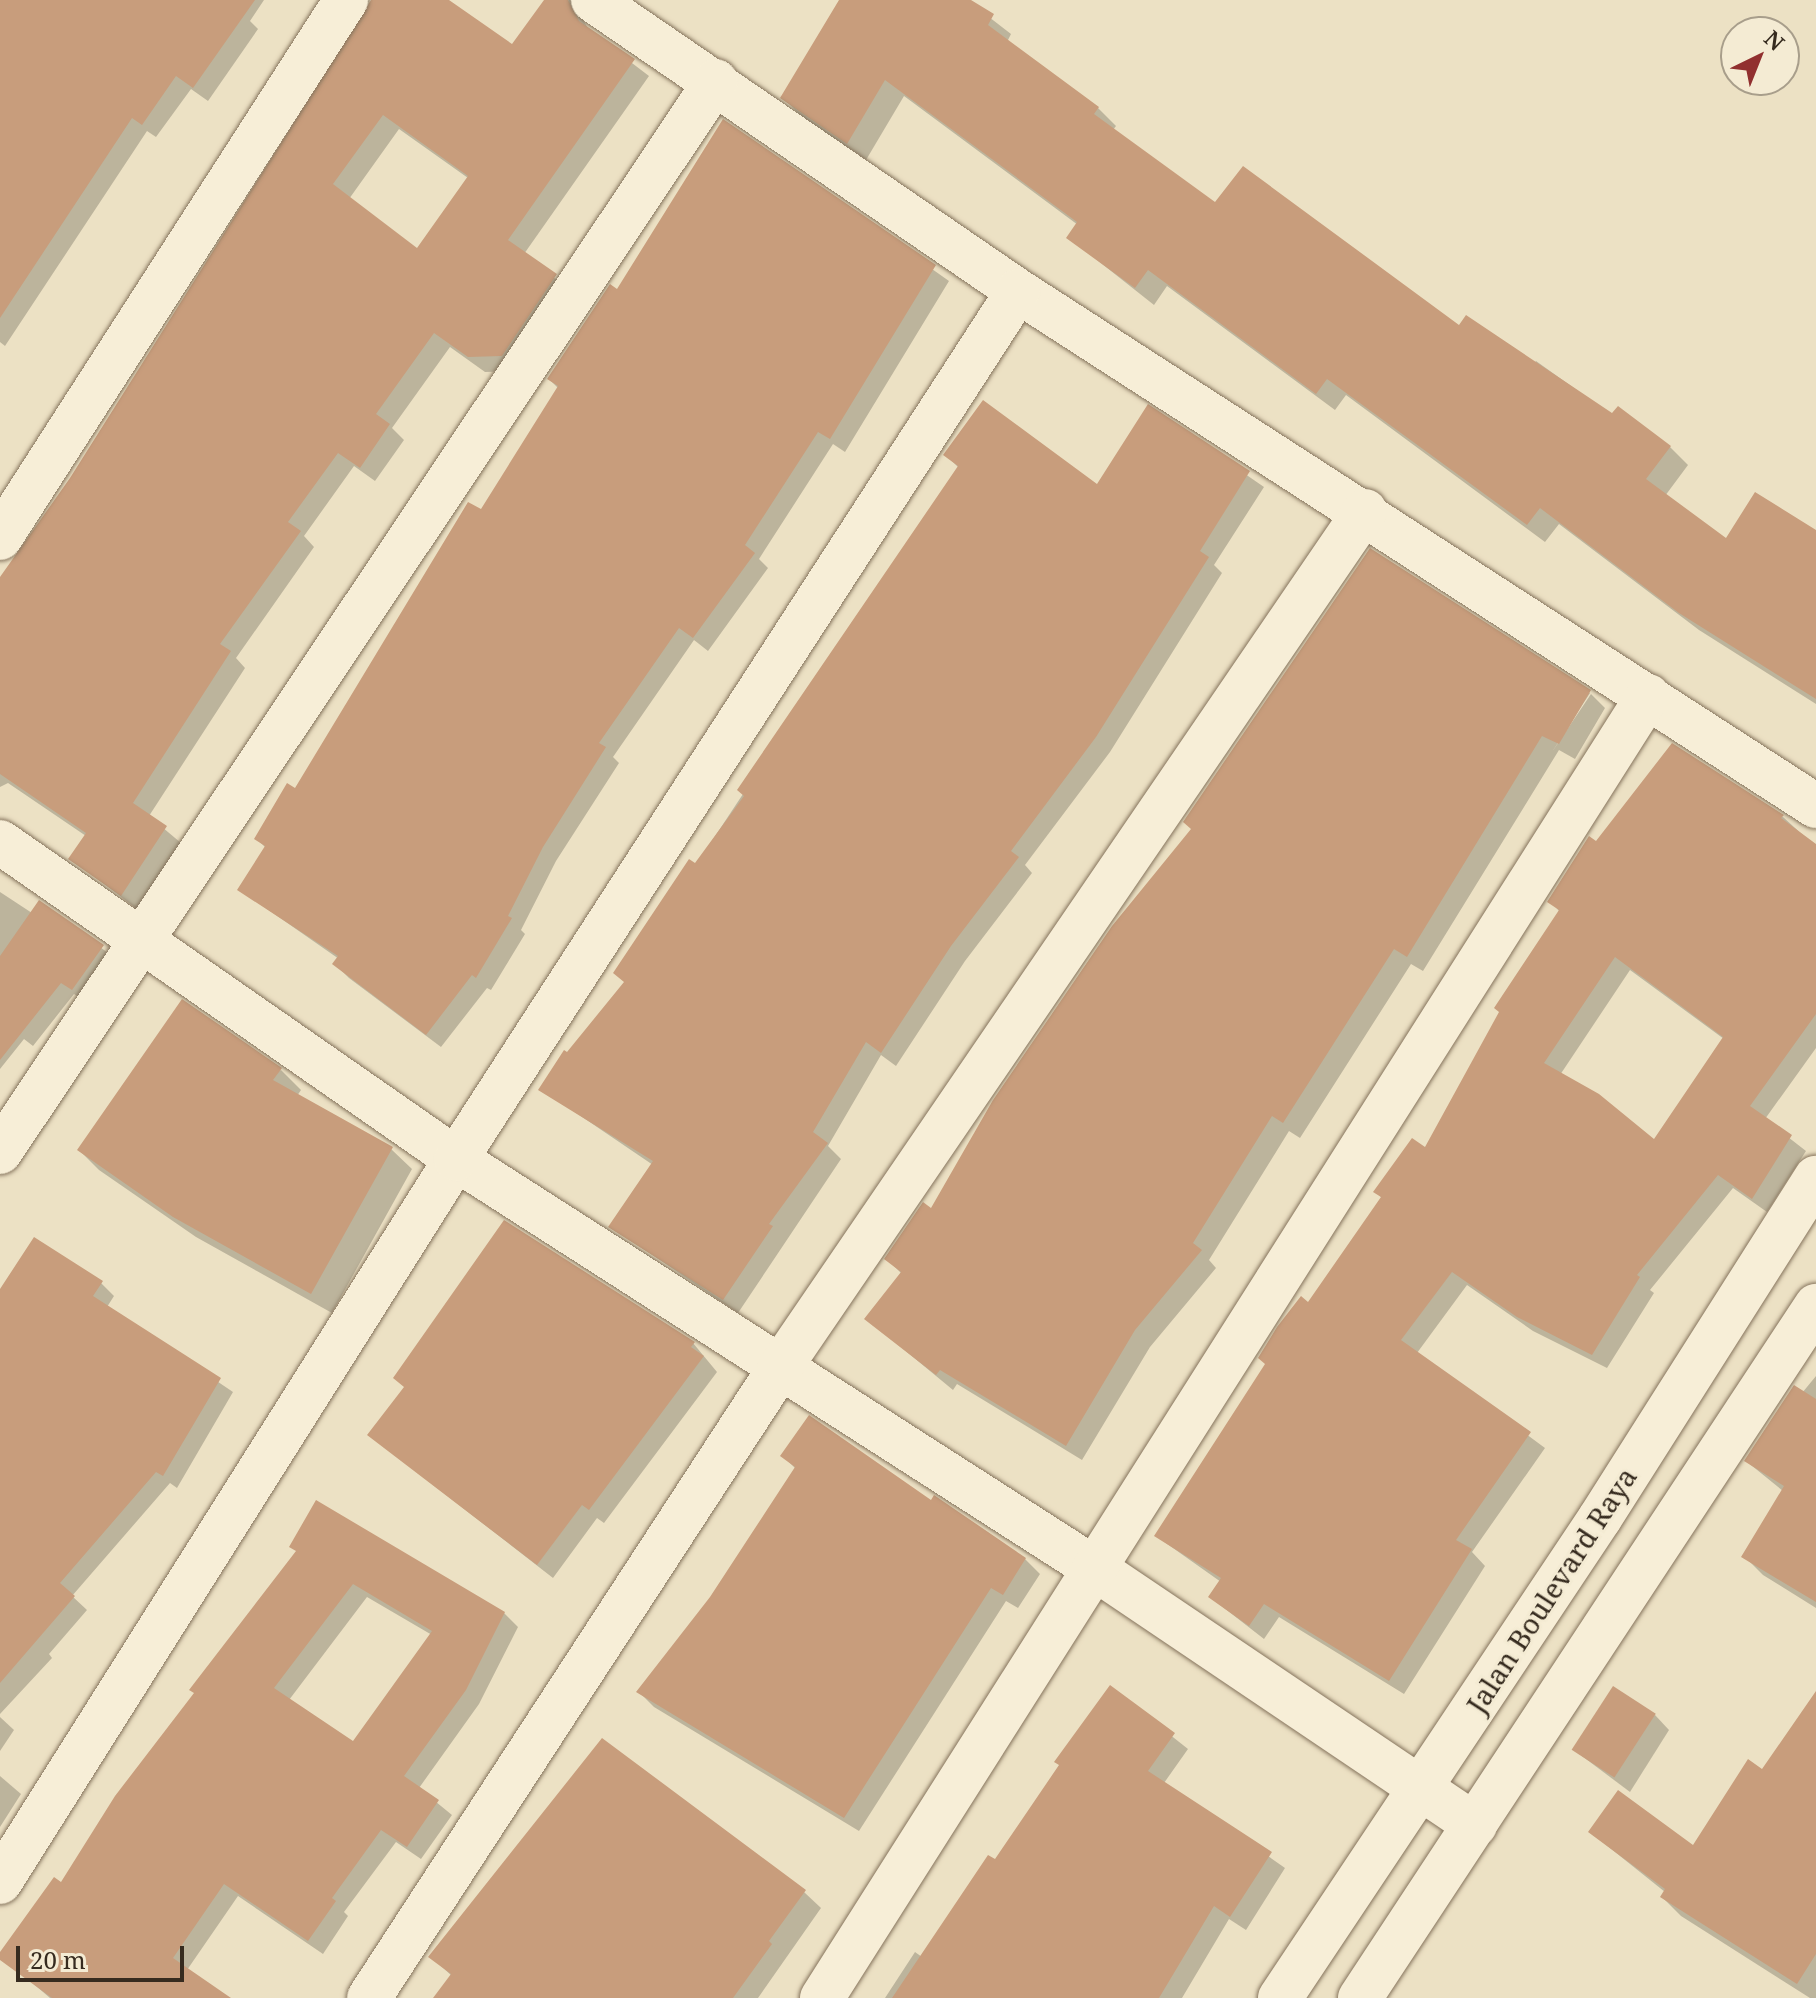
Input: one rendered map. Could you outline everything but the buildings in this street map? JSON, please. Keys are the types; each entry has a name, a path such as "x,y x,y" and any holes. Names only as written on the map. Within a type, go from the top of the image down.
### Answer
{"street":[{"path":"0,538 346,0"},
{"path":"593,0 716,81 1018,291 1365,511 1816,806"},
{"path":"0,1152 716,81"},
{"path":"0,1882 456,1159 1018,291"},
{"path":"369,1998 779,1369 1365,511"},
{"path":"822,1998 1097,1570 1648,696"},
{"path":"0,842 140,943 456,1159 779,1369 1097,1570 1475,1825"},
{"name":"Jalan Boulevard Raya","path":"1280,1998 1809,1205"},
{"path":"1360,1998 1816,1306"}]}
